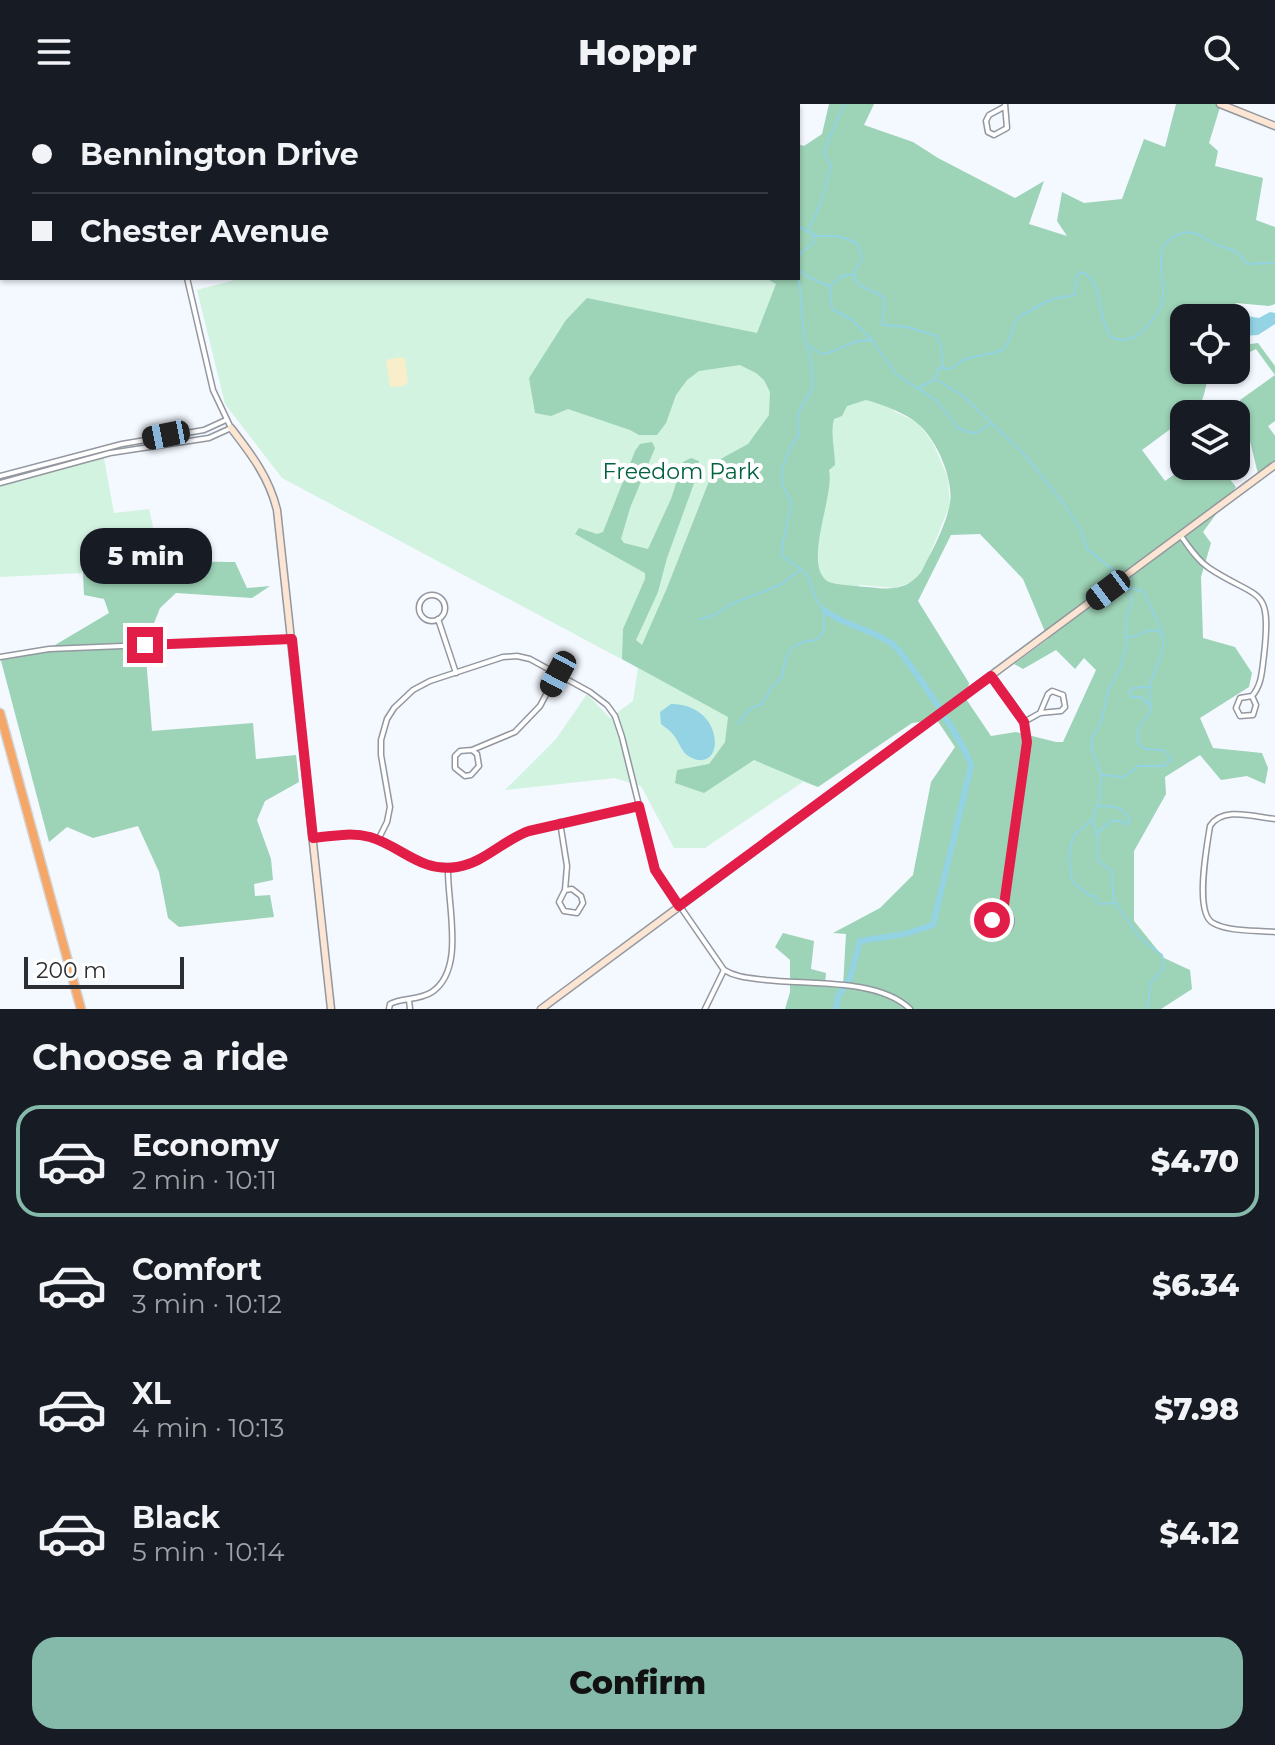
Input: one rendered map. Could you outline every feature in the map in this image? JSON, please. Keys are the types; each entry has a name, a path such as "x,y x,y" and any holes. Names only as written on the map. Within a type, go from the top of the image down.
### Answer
{"highway":[{"path":"0,713 81,1009"}],"street":[{"path":"1220,104 1275,126"},
{"path":"1004,105 1007,128 994,135 988,132 986,121 989,115 1004,105"},
{"path":"187,280 213,390 226,420 259,465 274,498 286,572 331,1009"},
{"path":"0,476 122,444 204,430 226,420"},
{"path":"0,483 110,453 209,438 231,428"},
{"path":"541,1009 1275,465"},
{"path":"1181,536 1205,565 1249,588 1264,605 1266,623 1258,688 1252,696 1240,698 1236,708 1240,716 1253,715 1256,705 1252,696"},
{"path":"428,595 442,600 443,614 438,619 424,619 419,613 419,605 428,595"},
{"path":"438,619 456,673"},
{"path":"0,657 49,649 292,639"},
{"path":"378,840 390,807 381,740 387,719 398,703 419,686 497,659 517,656 530,659 596,696 615,716 655,870 724,970 742,977 834,984 887,994 910,1009"},
{"path":"472,750 480,760 479,766 471,775 465,776 455,768 455,756 460,751 472,750 515,732 540,706 558,674"},
{"path":"991,676 1024,722 1026,750 1004,905 992,920 1001,931 1012,925 1004,905"},
{"path":"1024,722 1040,713 1061,711 1065,707 1063,695 1052,691 1048,694 1040,713"},
{"path":"313,838 351,834 378,840 409,859 448,868 472,863 514,837 560,822 639,806"},
{"path":"1275,819 1226,814 1214,820 1210,826 1203,904 1209,921 1222,927 1275,932"},
{"path":"560,822 567,860 565,890 559,902 570,913 577,913 583,903 581,896 572,889 565,890"},
{"path":"389,1009 390,1004 396,1001 426,996 446,978 452,964 448,868"},
{"path":"705,1009 724,970"},
{"path":"409,1000 410,1009"}],"green space":[{"path":"829,104 874,104 864,125 913,142 1015,198 1044,181 1029,224 1067,236 1057,221 1062,192 1084,203 1122,199 1144,139 1165,147 1176,104 1221,104 1209,143 1218,151 1215,166 1263,178 1256,220 1275,227 1275,304 1170,304 1170,384 1206,384 1202,400 1170,400 1170,429 1142,450 1165,481 1170,477 1170,480 1231,480 1236,487 1203,532 1211,543 1201,577 1203,638 1235,647 1252,673 1249,687 1200,718 1213,748 1262,753 1268,768 1265,784 1247,776 1221,780 1200,755 1165,777 1166,794 1134,851 1134,921 1164,958 1190,970 1192,989 1161,1009 785,1009 790,992 790,960 775,947 783,933 814,941 811,969 826,973 825,985 843,987 846,934 833,933 880,908 913,875 931,782 955,747 937,720 912,723 818,787 754,760 704,793 675,783 677,770 709,764 725,742 728,717 622,659 623,629 645,573 575,534 579,528 597,534 603,532 635,451 640,444 652,442 655,448 630,508 621,539 624,543 648,549 671,499 683,462 691,458 699,461 658,592 636,640 642,645 717,461 748,444 769,415 770,392 764,380 740,365 699,371 687,380 676,395 666,423 657,435 639,435 568,409 551,416 535,413 529,378 566,320 587,298 757,333 776,284 769,280 800,280 800,145 804,146 822,134","holes":["866,400 900,412 931,438 946,471 951,493 942,529 921,572 907,584 884,589 829,582 821,574 818,547 830,482 829,470 835,465 834,419 842,416 847,406","980,534 1023,579 1048,639 1014,664 1023,669 1056,650 1075,669 1084,658 1096,670 1063,742 1016,732 991,736 966,699 969,683 918,601 951,535"]},
{"name":"Freedom Park","path":"234,280 799,280 894,411 918,423 933,443 948,478 950,505 927,561 915,581 895,588 859,585 818,787 803,782 705,848 674,848 641,786 615,778 505,790 556,739 587,694 610,718 633,701 638,668 282,478 225,404 197,290","holes":["729,718 754,760 709,764 725,742"]},
{"path":"1258,343 1275,366 1275,375 1256,349 1250,352 1250,344"},
{"path":"1275,375 1275,421 1268,426 1275,436 1275,461 1258,474 1250,441 1250,400 1240,400"},
{"path":"103,453 114,513 149,509 161,563 98,567 83,573 0,577 0,479"},
{"path":"137,562 235,562 247,588 270,586 252,598 176,593 160,608 145,646 152,731 253,723 256,759 296,755 299,782 265,801 257,820 271,859 273,880 254,884 255,896 270,895 274,917 179,927 168,918 159,872 138,826 93,838 67,827 49,842 0,657 45,651 109,613 104,599 84,595 83,573"}],"sand":[{"path":"405,359 408,382 404,386 390,387 386,360"}],"water":[{"path":"1270,312 1275,313 1275,324 1258,335 1250,336 1250,317 1259,318"},
{"path":"671,704 689,707 703,715 715,738 710,757 702,760 687,755 661,724 660,712"}],"waterway":[{"path":"808,230 821,203 831,166 824,153 845,104"},
{"path":"800,227 817,236 838,236 857,243 862,257 854,276 863,287 884,298 883,325 907,327 937,336 943,367"},
{"path":"943,368 950,369 965,359 1001,351 1007,345 1020,316 1052,299 1075,295 1076,278 1080,272 1093,281 1111,337 1130,339 1143,330 1158,312 1163,294 1163,248 1168,241 1183,233 1195,233 1233,250 1247,264 1275,263"},
{"path":"800,255 814,242 813,235"},
{"path":"800,270 829,286"},
{"path":"830,286 842,276 854,274"},
{"path":"738,724 751,708 762,704 773,685 782,677 790,650 800,643 817,640 824,631 824,610 806,574 781,553 791,504 783,485 783,466 799,435 798,417 813,380 804,336 799,280"},
{"path":"830,286 832,309 852,320 872,340 897,375 937,401 957,427 977,433 990,424"},
{"path":"809,346 822,354 859,341 872,341"},
{"path":"920,387 935,379 938,368 942,368"},
{"path":"935,379 962,395 1022,452 1062,501 1080,529 1087,549 1121,576"},
{"path":"699,619 780,585 800,570"},
{"path":"1125,581 1132,602 1126,617 1126,647 1120,669 1109,688 1101,722 1092,738 1092,750 1101,775 1100,797 1093,819 1098,838 1097,860 1112,871 1116,904 1140,938 1162,955 1164,968 1150,983 1148,1009"},
{"path":"1102,775 1124,777 1138,766 1165,766 1171,759 1164,750 1145,749 1138,743 1138,729 1151,711 1149,689 1162,651 1163,638 1144,592 1129,587"},
{"path":"824,610 883,638 898,650 948,722 971,766 933,925 905,934 860,941 850,978 838,996 836,1009"},
{"path":"1128,637 1152,630 1161,633"},
{"path":"1148,687 1133,688 1129,692 1131,697 1141,697 1149,705"},
{"path":"1098,806 1122,810 1130,821 1126,825 1121,821 1110,821 1098,833"},
{"path":"1093,819 1073,836 1069,857 1072,881 1090,896 1095,896 1100,904 1115,903"}],"route":[{"path":"145,645 292,639 313,838 356,834 380,841 422,864 453,868 472,863 529,831 610,810 639,806 655,870 679,906 991,676 1016,708 1027,735 1004,905 992,920"}]}
